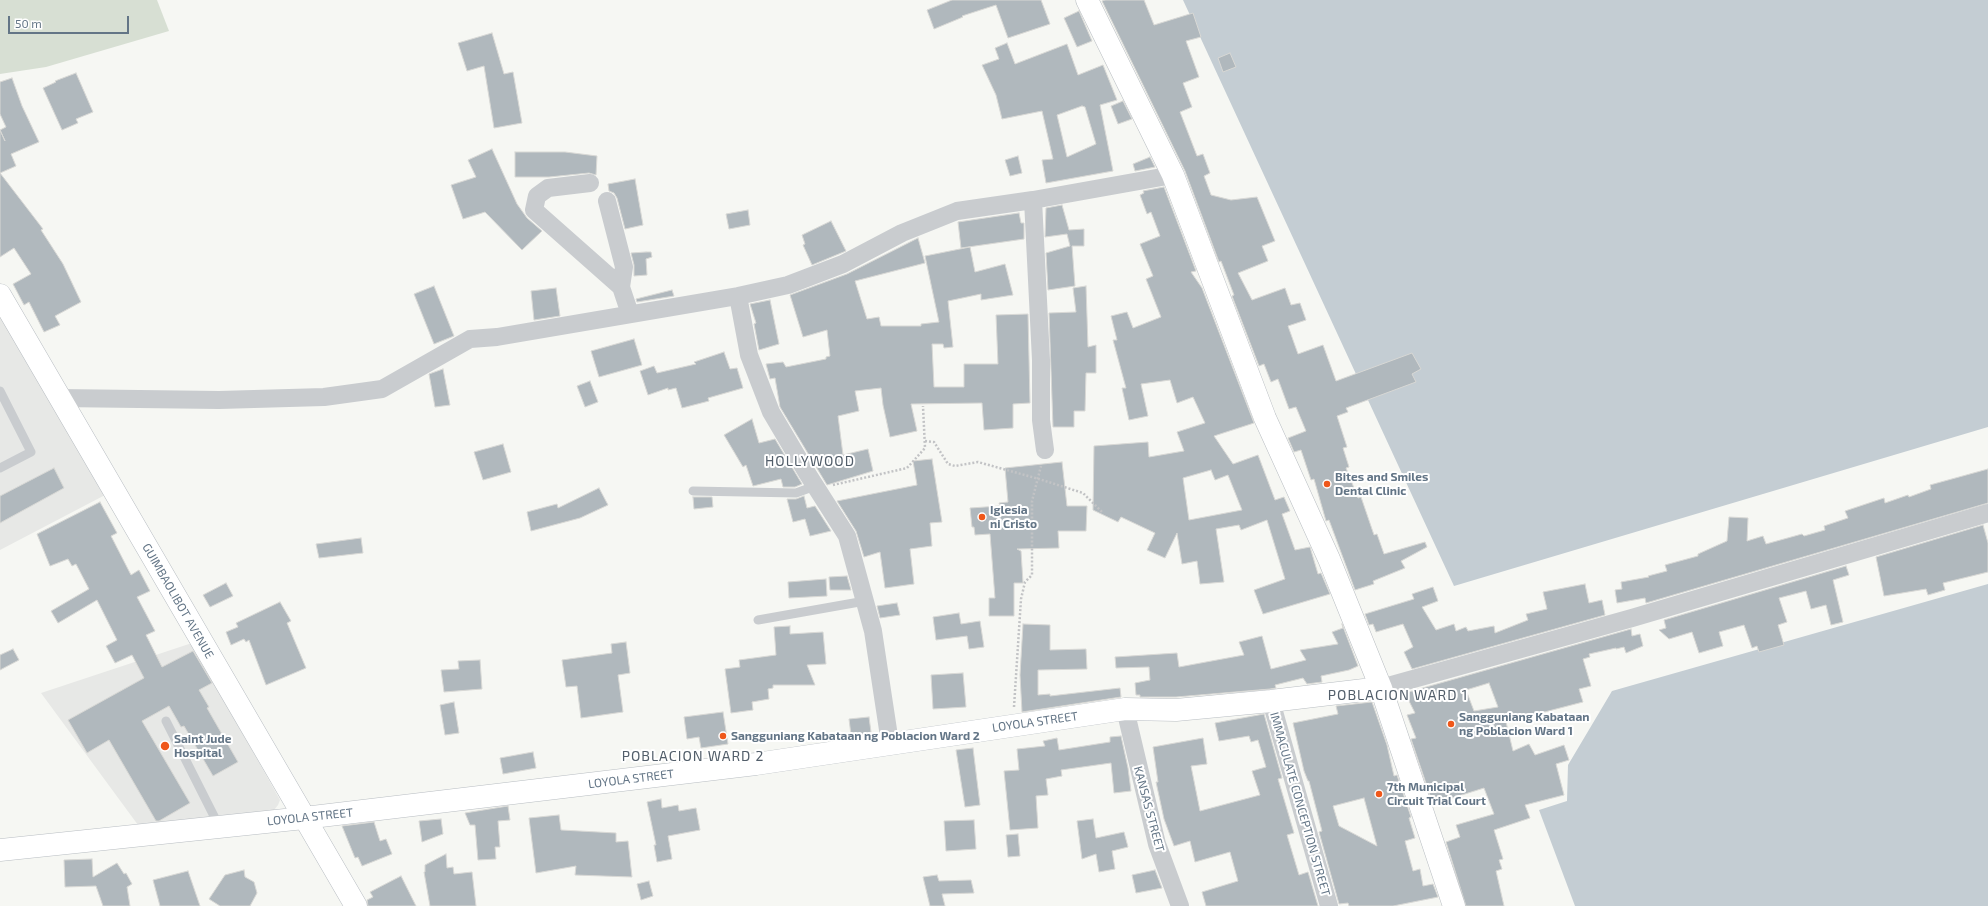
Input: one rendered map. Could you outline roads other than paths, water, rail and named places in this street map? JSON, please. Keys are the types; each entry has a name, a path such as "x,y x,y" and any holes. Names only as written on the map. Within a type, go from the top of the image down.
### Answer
{"street":[{"path":"1087,0 1173,176 1265,418 1329,559 1381,688 1454,906"},
{"path":"59,398 219,400 324,397 382,389 470,339 497,337 738,296 788,285 843,264 902,233 957,211 1033,200 1173,176"},
{"path":"590,183 548,188 537,196 534,210 621,287"},
{"path":"1033,200 1041,360 1041,420 1045,450"},
{"path":"607,201 624,267 621,287 630,314"},
{"name":"GUIMBAOLIBOT AVENUE","path":"0,295 356,906"},
{"path":"738,296 750,355 771,412 847,536 873,631 890,743"},
{"path":"1381,688 1632,618 1988,513"},
{"name":"LOYOLA STREET","path":"0,850 304,818 756,764 1124,709 1176,710 1381,688"},
{"name":"IMMACULATE CONCEPTION STREET","path":"1271,701 1329,906"},
{"name":"KANSAS STREET","path":"1124,709 1157,844 1180,906"}],"lane":[{"path":"0,391 31,452 0,468"},
{"path":"693,491 796,493 816,487"},
{"path":"758,620 865,601"},
{"path":"166,721 220,826"}],"place":[{"name":"Bites and Smiles Dental Clinic","path":"1327,484"},
{"name":"Iglesia ni Cristo","path":"982,517"},
{"name":"Sangguniang Kabataan ng Poblacion Ward 1","path":"1451,724"},
{"name":"Sangguniang Kabataan ng Poblacion Ward 2","path":"723,736"},
{"name":"Saint Jude Hospital","path":"165,746"},
{"name":"7th Municipal Circuit Trial Court","path":"1379,794"}],"district":[{"name":"HOLLYWOOD","path":"810,461"},
{"name":"POBLACION WARD 1","path":"1398,695"},
{"name":"POBLACION WARD 2","path":"693,756"}]}
